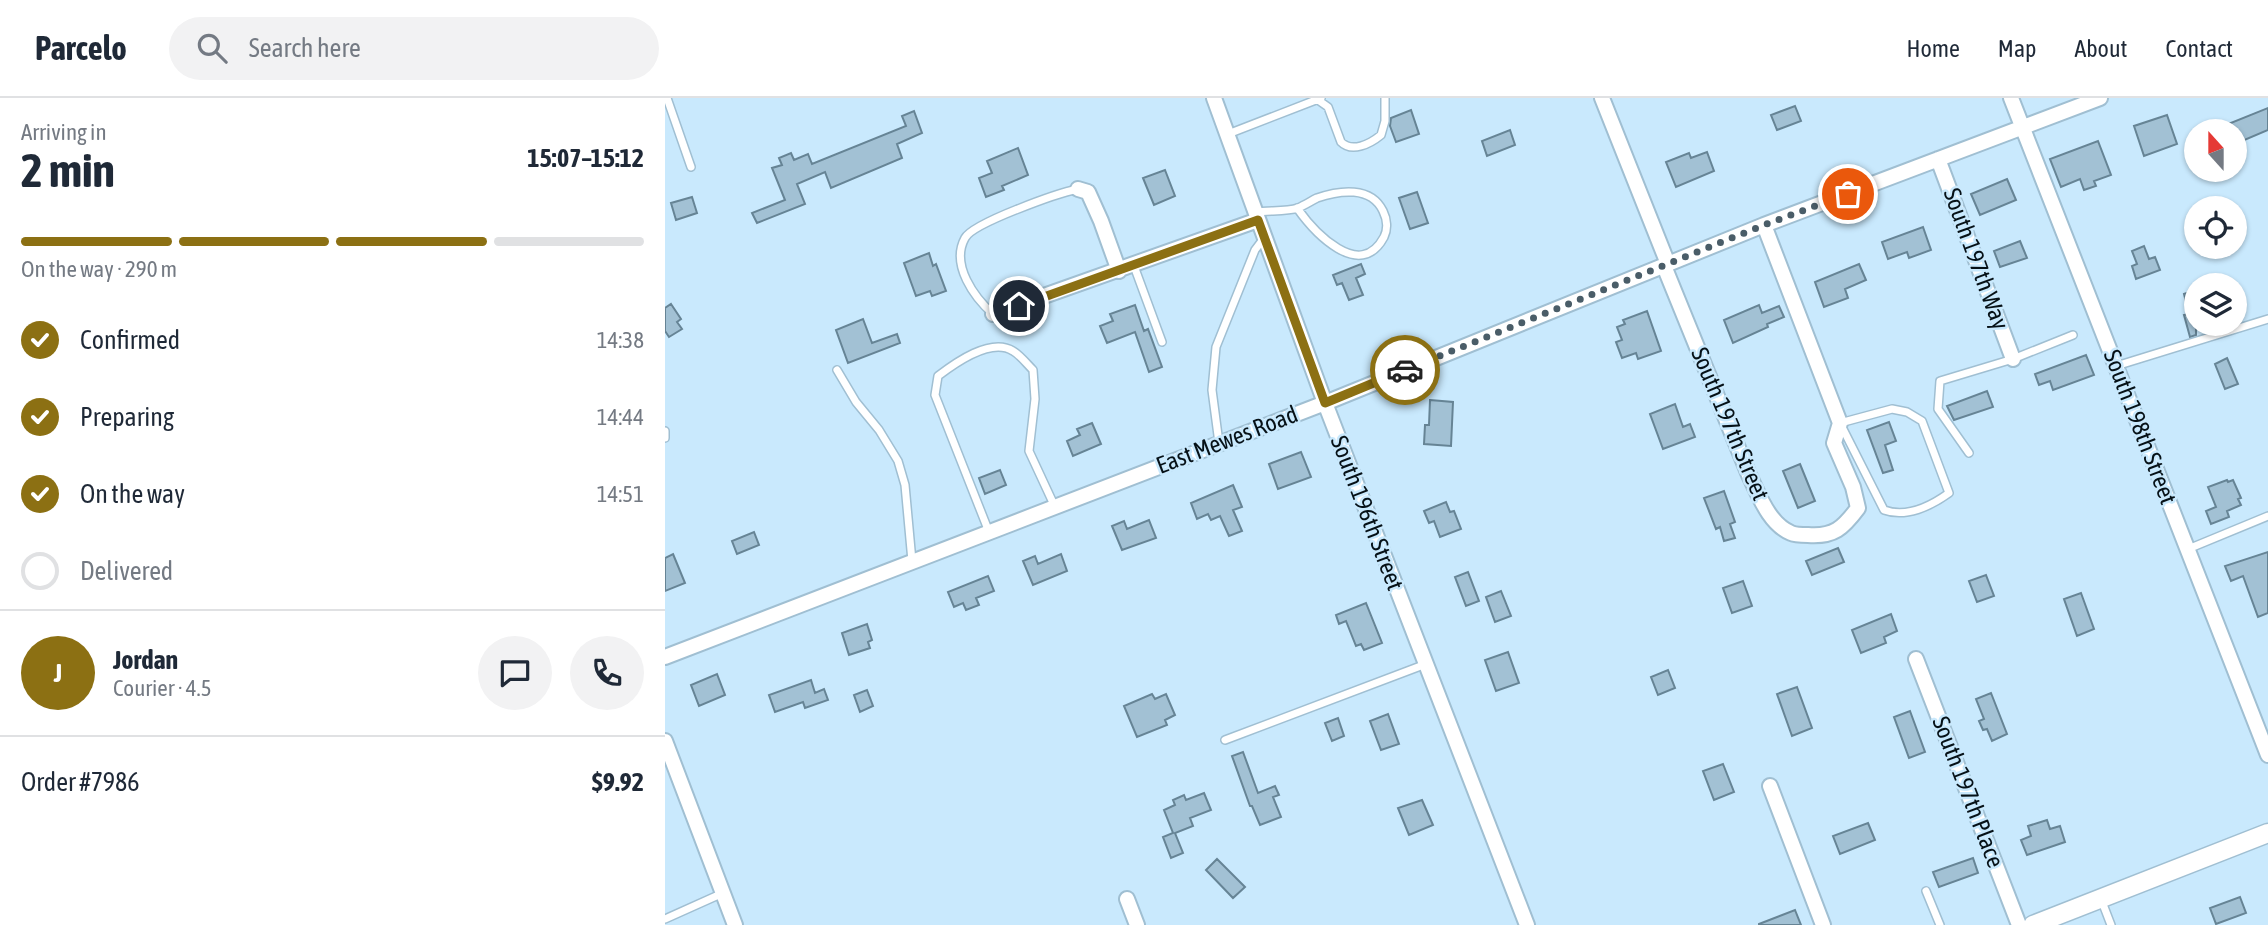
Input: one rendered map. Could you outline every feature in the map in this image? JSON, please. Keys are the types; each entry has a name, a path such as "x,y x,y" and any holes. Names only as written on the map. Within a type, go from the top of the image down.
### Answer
{"street":[{"name":"South 196th Street","path":"1214,98 1325,403 1527,925"},
{"name":"South 197th Street","path":"1602,98 1749,475 1764,506 1791,534 1822,536 1843,528 1858,508 1853,487 1834,443 1840,423 1764,225"},
{"name":"South 198th Street","path":"2011,98 2268,755"},
{"name":"East Mewes Road","path":"665,657 1325,403 1764,225 2100,98"},
{"name":"South 197th Way","path":"1938,159 2013,359"},
{"path":"1078,189 1089,192 1126,268"},
{"path":"993,314 1126,268 1256,216"},
{"name":"South 197th Place","path":"1916,659 2019,925"},
{"path":"665,741 735,925"},
{"path":"1770,786 1823,925"},
{"path":"2033,925 2268,833"},
{"path":"1127,899 1137,925"}],"lane":[{"path":"667,98 691,167"},
{"path":"1227,134 1320,99 1328,107 1341,142 1345,146 1355,148 1381,135 1385,121 1385,98"},
{"path":"993,314 974,295 962,267 961,250 965,237 977,228 1047,197 1078,189"},
{"path":"1256,216 1297,208 1335,192 1352,192 1370,195 1377,200 1384,212 1386,235 1376,248 1366,253 1351,254 1338,250 1297,208"},
{"path":"1219,443 1212,390 1216,347 1255,250 1264,238"},
{"path":"1126,268 1162,342"},
{"path":"2116,366 2268,319"},
{"path":"1969,453 1938,409 1940,381 2013,359 2073,335"},
{"path":"989,532 935,395 938,376 957,360 989,348 1011,349 1033,370 1035,399 1029,451 1055,507"},
{"path":"837,370 898,461 905,485 912,562"},
{"path":"1892,409 1907,412 1922,421 1949,493 1935,503 1909,511 1894,514 1884,510 1840,423 1892,409"},
{"path":"665,431 665,438"},
{"path":"2188,549 2268,516"},
{"path":"1224,740 1426,664"},
{"path":"1926,891 1940,925"},
{"path":"665,919 723,893"},
{"path":"2101,898 2111,925"}],"building":[{"path":"1795,106 1801,121 1777,130 1771,115"},
{"path":"2268,108 2268,130 2247,139 2247,119 2241,119"},
{"path":"1411,110 1419,134 1396,142 1390,126 1391,118"},
{"path":"914,111 922,133 897,144 902,158 831,188 825,172 797,184 805,204 757,223 752,213 785,200 772,168 782,165 779,158 791,153 794,160 808,154 812,164 906,126 902,116"},
{"path":"2167,115 2177,144 2144,156 2134,126"},
{"path":"1510,130 1515,145 1487,156 1482,141"},
{"path":"2098,141 2111,175 2094,181 2096,186 2084,190 2080,179 2061,187 2050,159"},
{"path":"1018,148 1028,175 1002,186 1004,190 986,197 979,178 992,173 987,161"},
{"path":"1707,152 1714,171 1676,187 1666,162 1689,153 1691,158"},
{"path":"1165,170 1175,196 1154,205 1143,178"},
{"path":"2007,179 2016,200 1980,215 1971,194"},
{"path":"1417,192 1428,223 1410,229 1399,198"},
{"path":"692,197 697,213 676,220 671,203"},
{"path":"1923,227 1931,250 1909,258 1907,252 1888,259 1882,242"},
{"path":"2020,241 2027,258 2000,267 1994,251"},
{"path":"2144,246 2149,259 2155,257 2160,270 2136,279 2132,266 2137,264 2132,251"},
{"path":"929,253 946,291 932,296 930,291 916,296 904,263"},
{"path":"1361,264 1365,274 1356,278 1363,295 1349,300 1342,283 1337,285 1333,275"},
{"path":"1859,264 1866,280 1845,289 1848,298 1824,307 1815,282"},
{"path":"671,304 681,319 677,322 682,329 669,337 665,331 665,308"},
{"path":"1135,305 1144,331 1148,329 1162,367 1149,372 1135,332 1107,343 1100,326 1113,321 1110,314"},
{"path":"1759,305 1762,313 1779,306 1784,317 1733,343 1724,320"},
{"path":"1647,311 1661,351 1638,359 1636,353 1622,358 1616,342 1622,340 1617,327 1625,324 1623,320"},
{"path":"863,319 872,343 897,334 900,343 848,363 836,330"},
{"path":"2086,355 2094,375 2053,390 2050,381 2039,385 2035,374"},
{"path":"2227,358 2238,384 2225,389 2215,364"},
{"path":"1987,391 1993,407 1954,420 1947,406"},
{"path":"1430,400 1453,402 1451,446 1424,444 1425,425 1429,425"},
{"path":"1675,404 1683,427 1690,424 1695,437 1663,449 1650,414"},
{"path":"1889,422 1896,441 1885,445 1893,470 1883,473 1867,430"},
{"path":"1092,423 1101,444 1073,456 1067,441 1080,435 1077,429"},
{"path":"1301,452 1311,477 1278,489 1269,464"},
{"path":"1800,464 1815,501 1798,508 1783,471"},
{"path":"1000,470 1006,485 985,494 979,478"},
{"path":"2233,480 2241,498 2238,499 2241,505 2227,511 2229,517 2211,524 2206,511 2216,507 2208,487"},
{"path":"1233,485 1242,507 1233,510 1242,531 1229,536 1220,516 1211,520 1208,514 1197,519 1191,503"},
{"path":"1724,491 1735,522 1730,524 1735,538 1724,541 1720,527 1716,529 1704,498"},
{"path":"1446,502 1450,512 1454,511 1461,529 1440,537 1434,521 1429,523 1424,511"},
{"path":"1149,520 1156,538 1122,550 1112,526 1124,521 1127,529"},
{"path":"754,532 759,545 737,554 732,541"},
{"path":"1838,548 1844,562 1812,575 1806,561"},
{"path":"2268,552 2268,613 2258,617 2243,576 2231,581 2225,566"},
{"path":"673,554 685,583 665,591 665,558"},
{"path":"1061,554 1067,571 1033,585 1023,561 1035,556 1038,564"},
{"path":"1468,572 1479,601 1466,606 1455,577"},
{"path":"1986,575 1994,596 1977,602 1969,581"},
{"path":"988,576 994,591 976,598 979,605 966,610 963,603 954,607 948,592"},
{"path":"1743,581 1752,606 1732,613 1723,588"},
{"path":"1501,591 1511,616 1495,622 1486,597"},
{"path":"2081,593 2094,629 2077,636 2064,599"},
{"path":"1366,603 1382,643 1364,650 1361,644 1356,646 1346,621 1339,624 1336,615"},
{"path":"1891,614 1897,631 1884,637 1886,643 1861,653 1852,630"},
{"path":"867,624 872,640 868,642 870,648 849,655 842,633"},
{"path":"1508,652 1519,683 1496,691 1485,660"},
{"path":"1668,670 1675,688 1658,695 1651,677"},
{"path":"717,674 725,695 699,706 691,685"},
{"path":"811,680 815,693 824,689 828,700 805,708 803,702 775,712 769,695"},
{"path":"1797,687 1812,728 1792,736 1777,694"},
{"path":"867,690 873,706 860,712 854,695"},
{"path":"1991,693 2007,734 1992,741 1987,729 1983,730 1979,721 1984,719 1976,699"},
{"path":"1152,694 1155,699 1166,694 1175,715 1165,720 1167,725 1137,737 1124,706"},
{"path":"1910,711 1925,752 1909,758 1894,717"},
{"path":"1388,714 1399,744 1381,750 1370,721"},
{"path":"1338,718 1344,736 1332,741 1325,723"},
{"path":"1243,752 1258,793 1275,786 1279,795 1273,797 1281,817 1260,825 1250,806 1232,756"},
{"path":"1723,764 1734,792 1714,800 1703,771"},
{"path":"1204,793 1211,810 1190,818 1193,826 1175,833 1183,853 1171,858 1163,837 1173,833 1164,810 1175,805 1173,800 1184,795 1186,800"},
{"path":"1422,800 1433,825 1409,835 1398,808"},
{"path":"2047,820 2050,829 2060,826 2065,842 2027,855 2021,840 2031,836 2028,826"},
{"path":"1868,823 1875,840 1840,854 1833,836"},
{"path":"1973,858 1978,873 1939,887 1933,872"},
{"path":"1217,859 1245,887 1233,898 1206,870"},
{"path":"2240,897 2246,913 2216,924 2210,908"},
{"path":"1795,910 1801,925 1759,925 1759,924"}],"way so far":[{"path":"1405,370 1764,225 1848,194"}],"route":[{"path":"1019,306 1258,220 1325,403 1405,370"}]}
